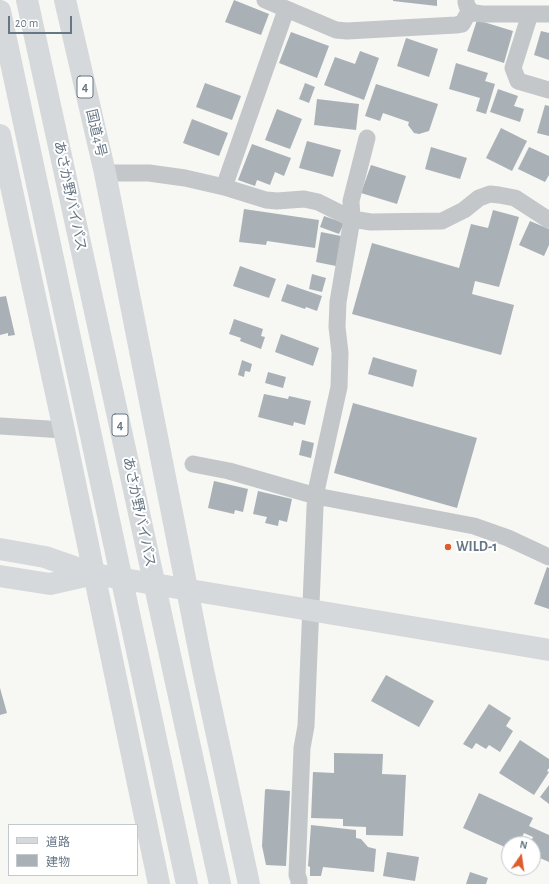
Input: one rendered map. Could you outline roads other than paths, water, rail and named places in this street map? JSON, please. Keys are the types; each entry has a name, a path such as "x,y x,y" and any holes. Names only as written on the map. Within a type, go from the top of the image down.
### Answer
{"main road":[{"name":"あさか野バイパス","path":"27,0 220,884"},
{"name":"国道4号","path":"64,0 105,173"},
{"name":"4","path":"0,11 187,884"},
{"path":"0,135 64,430 159,884"},
{"name":"4","path":"105,173 204,670 249,884"},
{"path":"0,549 45,557 94,574 549,650"},
{"path":"0,576 50,584 94,574"}],"street":[{"path":"265,0 336,30 358,32 462,24 468,5"},
{"path":"468,5 474,13 549,14"},
{"path":"224,187 286,10"},
{"path":"530,14 513,68 518,81 549,90"},
{"path":"299,884 297,875 302,748 306,726 316,496 339,387 340,353 337,327 338,302 352,218 351,201 367,138"},
{"path":"105,173 150,173 185,178 224,187 266,200 277,201 304,199 318,202 352,218 371,222 442,221 464,210 479,198 490,194 499,194 514,198 549,220"},
{"path":"1,424 64,430"},
{"path":"192,464 229,471 316,496 474,526 508,538 549,557"}],"place":[{"name":"WILD-1","path":"448,547"}]}
